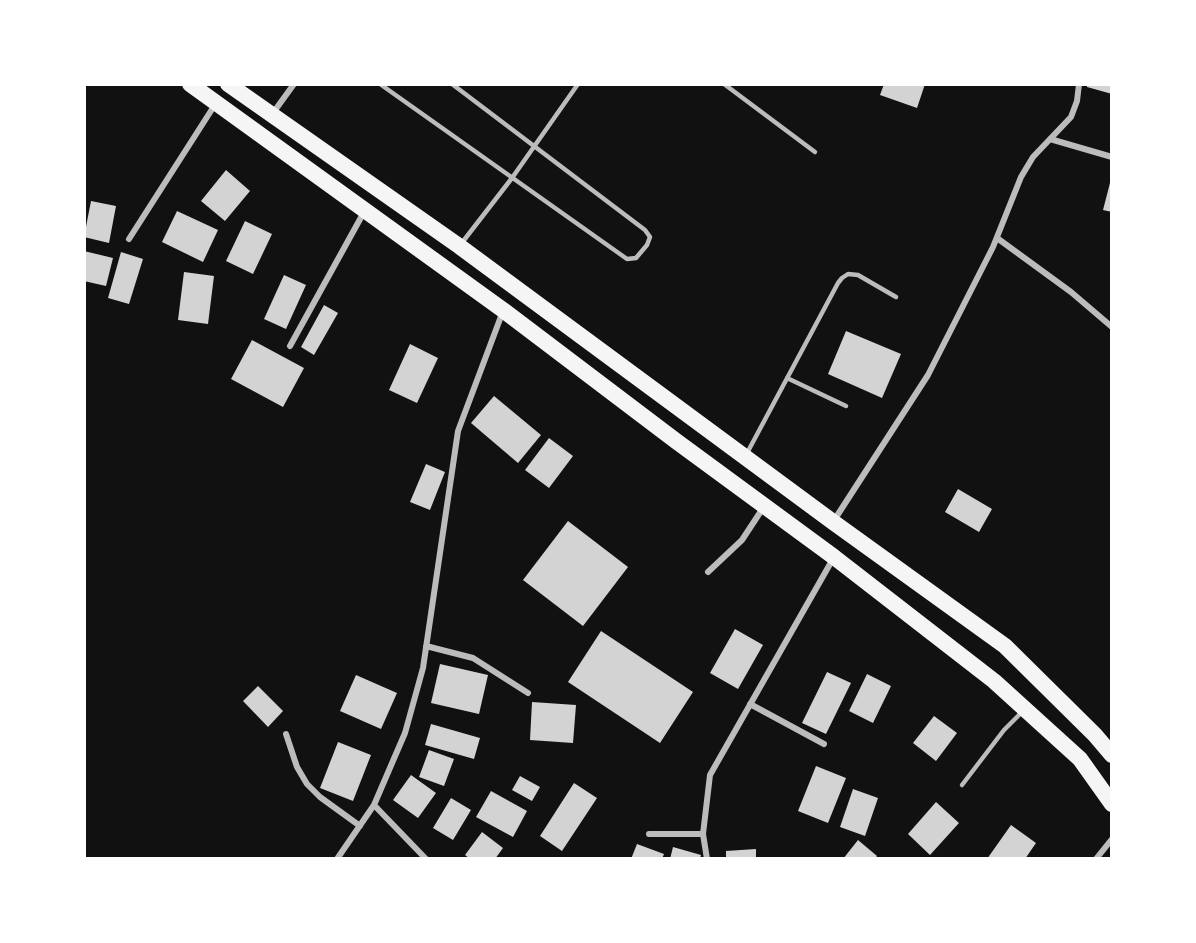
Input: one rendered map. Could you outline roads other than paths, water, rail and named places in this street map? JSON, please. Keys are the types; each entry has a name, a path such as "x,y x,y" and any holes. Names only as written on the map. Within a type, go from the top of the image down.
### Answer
{"highway":[{"path":"190,84 503,310 834,557 994,681 1080,759 1112,804"},
{"path":"228,84 459,246 745,458 1005,646 1095,735 1112,755"}],"street":[{"path":"271,116 294,84"},
{"path":"833,522 928,375 997,238 1021,177 1033,157 1071,117 1077,101 1079,84"},
{"path":"129,239 217,103"},
{"path":"1050,139 1112,157"},
{"path":"290,346 366,209"},
{"path":"997,238 1071,292 1112,327"},
{"path":"337,859 374,806 405,734 423,668 458,431 503,310"},
{"path":"708,572 742,540 765,505"},
{"path":"707,859 703,834 710,775 834,557"},
{"path":"426,646 472,658 528,693"},
{"path":"750,704 824,744"},
{"path":"286,734 297,767 307,784 320,797 360,826"},
{"path":"374,806 426,859"},
{"path":"649,834 703,834"},
{"path":"1095,859 1112,839"}],"lane":[{"path":"380,84 627,259 636,258 647,245 650,237 645,230 452,84"},
{"path":"459,246 512,178 578,84"},
{"path":"724,84 814,152"},
{"path":"745,458 842,278 848,274 858,275 896,297"},
{"path":"787,378 846,406"},
{"path":"962,785 1004,730 1024,709"}]}
